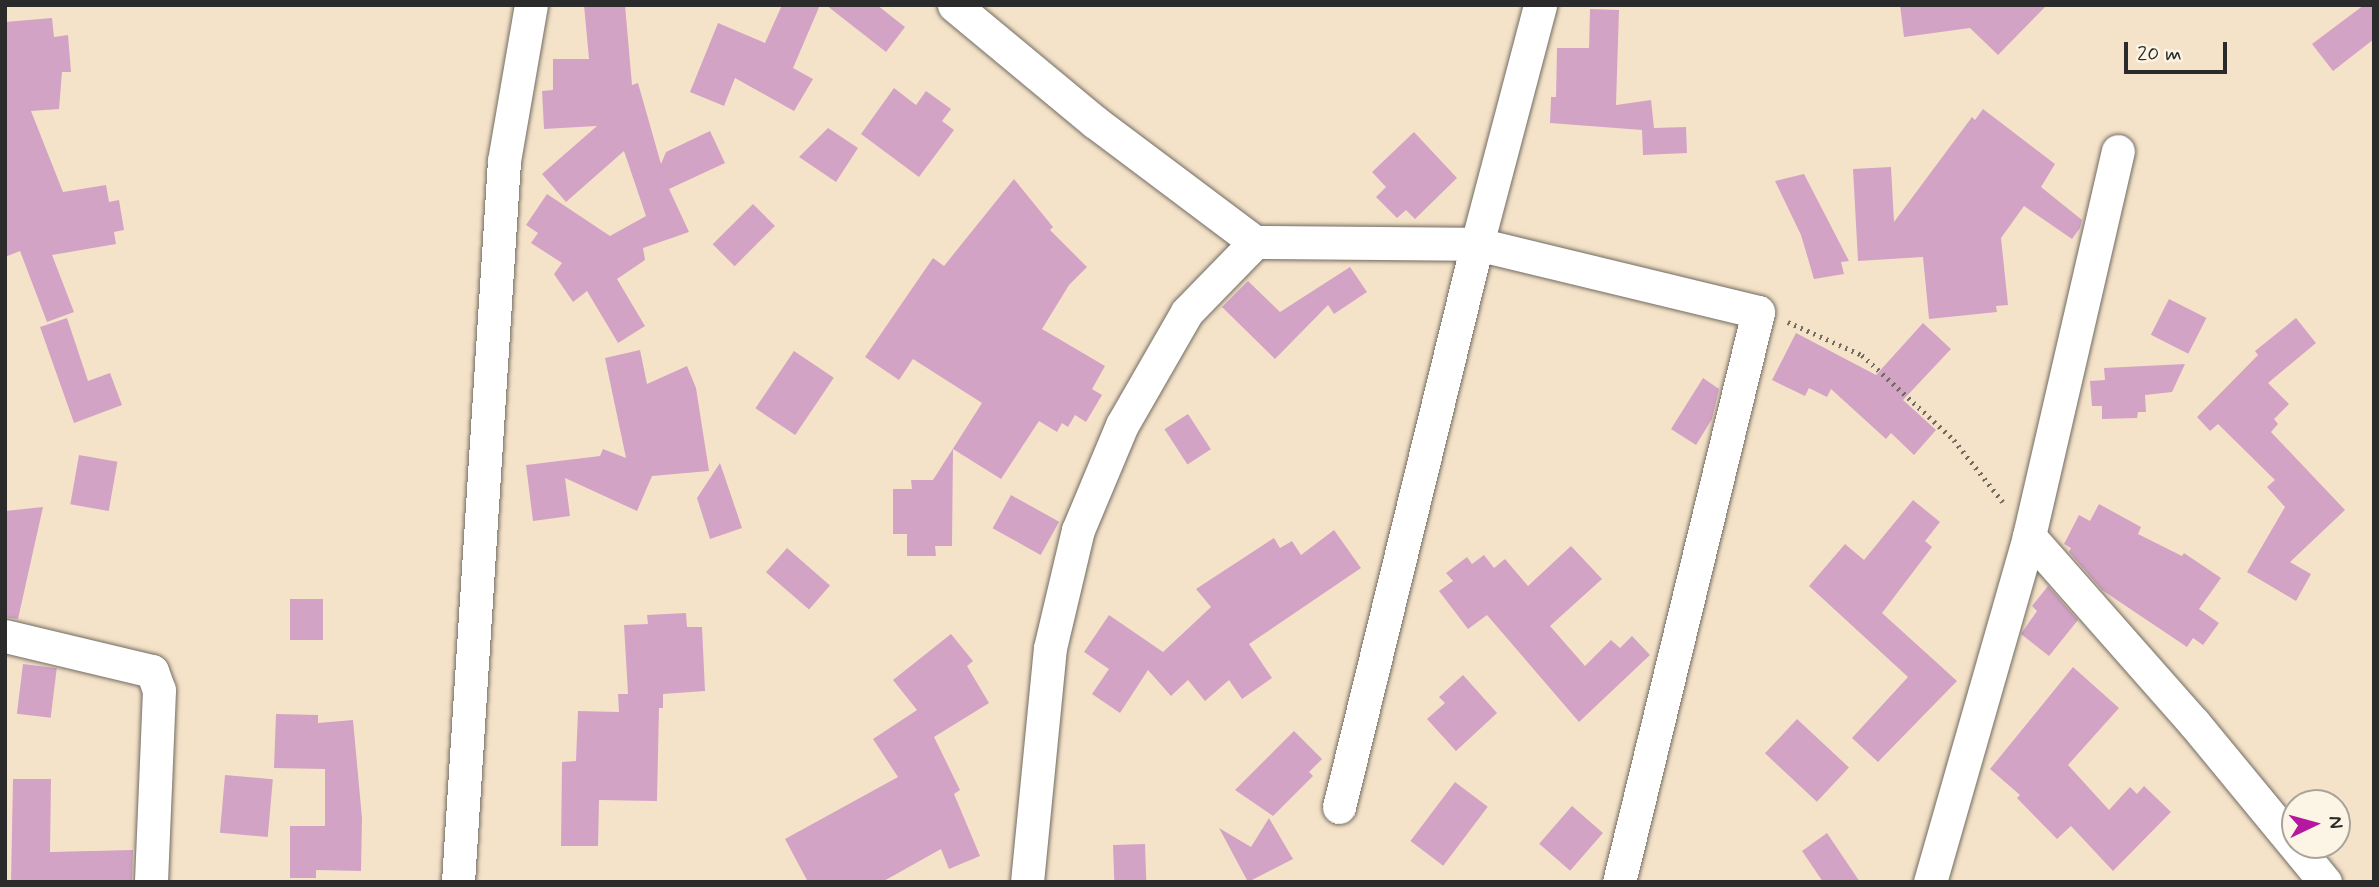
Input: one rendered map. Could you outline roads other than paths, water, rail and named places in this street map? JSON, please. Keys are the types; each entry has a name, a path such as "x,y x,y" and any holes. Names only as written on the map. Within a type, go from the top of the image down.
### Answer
{"street":[{"path":"458,882 504,162 531,5"},
{"path":"954,5 1095,122 1255,242 1477,244 1758,312 1619,882"},
{"path":"1339,807 1477,244 1540,5"},
{"path":"1930,882 2029,536 2118,151"},
{"path":"1027,882 1050,648 1078,530 1122,425 1187,312 1255,242"},
{"path":"2029,536 2194,723 2325,882"},
{"path":"5,636 152,671 159,690 151,882"}]}
